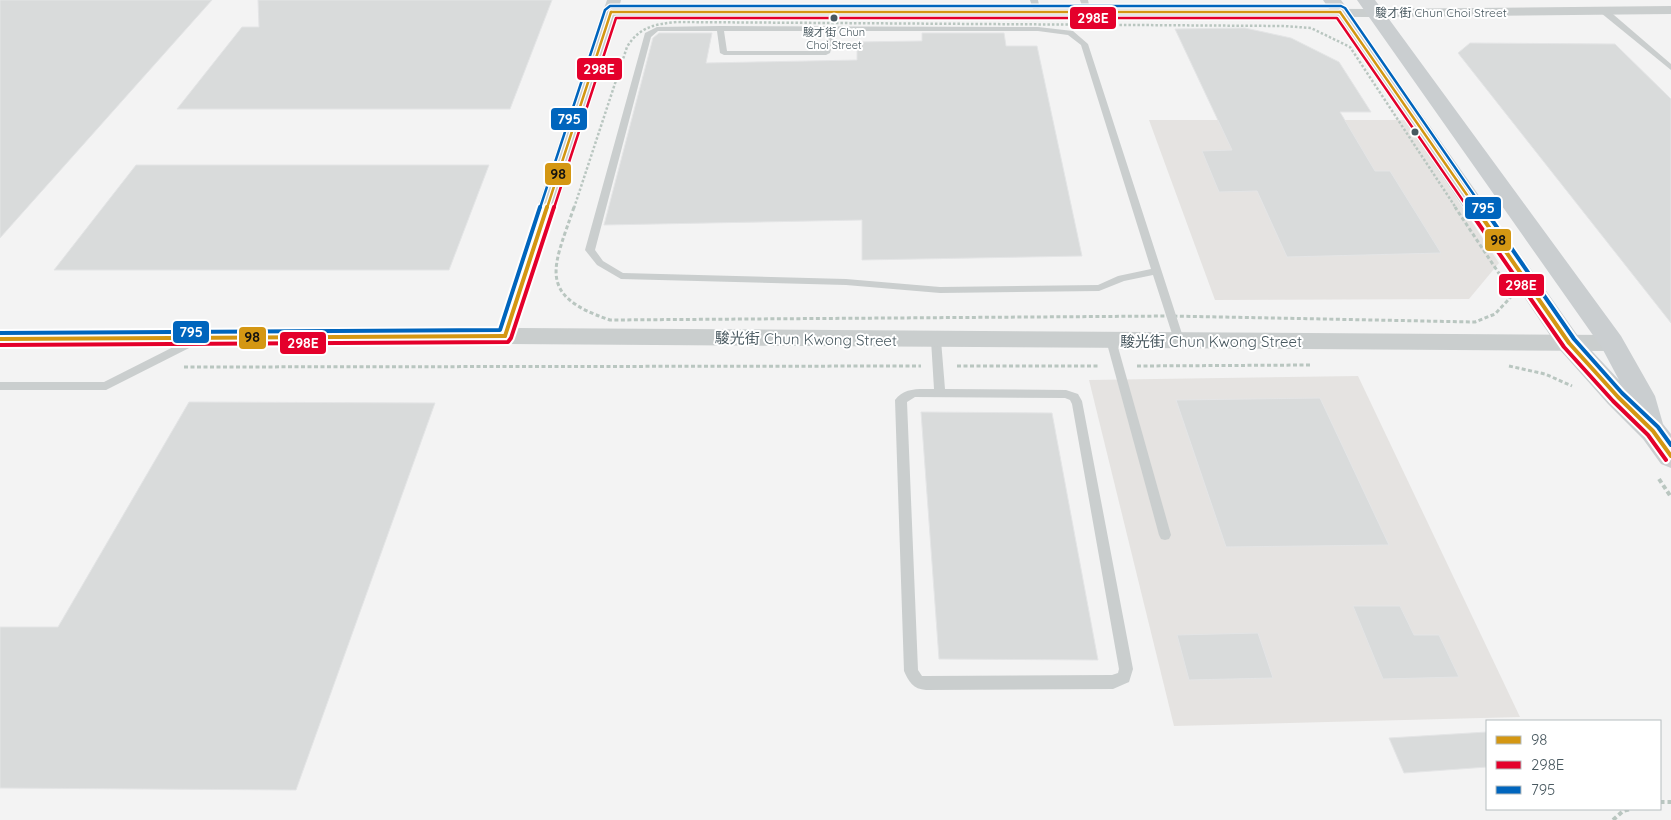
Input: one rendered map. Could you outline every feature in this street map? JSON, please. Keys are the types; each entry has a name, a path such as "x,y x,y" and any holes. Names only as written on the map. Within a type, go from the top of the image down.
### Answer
{"street":[{"name":"駿才街 Chun Choi Street","path":"613,6 1371,6 1604,11 1671,10"},
{"path":"505,336 613,6"},
{"path":"1336,6 1569,343 1618,397 1653,431"},
{"path":"1371,6 1612,343 1641,396 1662,464"},
{"name":"駿光街 Chun Kwong Street","path":"0,339 505,336 1612,343"}],"lane":[{"path":"1604,11 1671,68"},
{"path":"720,28 724,53 826,53 832,29"},
{"path":"1157,271 1122,278 1099,288 940,290 846,282 621,276 600,263 590,250 646,37 657,29 1038,29 1070,34 1084,44 1157,271 1179,340"},
{"path":"0,386 106,386 198,338"},
{"path":"936,340 940,394"},
{"path":"1111,340 1165,535"},
{"path":"913,393 940,394 1066,394 1074,397 1078,404 1126,669 1124,677 1113,682 919,683 915,679 911,671 901,400 913,393"}],"path":[{"path":"1297,26 1312,28 1350,47"},
{"path":"589,314 570,300 558,285 556,265 626,48 631,38"},
{"path":"142,367 1316,365"},
{"path":"1500,365 1545,374 1579,390"},
{"path":"1662,464 1671,497"},
{"path":"1613,820 1623,811 1627,810"}],"shaded area":[{"path":"1149,120 1405,120 1499,263 1469,299 1215,300"},
{"path":"1358,376 1520,717 1174,726 1089,380"}],"building":[{"path":"0,0 212,0 0,238"},
{"path":"258,0 552,0 510,109 177,109 242,27 259,27"},
{"path":"1245,28 1291,38 1339,62 1371,112 1340,112 1375,171 1390,171 1441,253 1287,257 1257,191 1219,192 1202,151 1232,150 1175,29"},
{"path":"659,33 712,33 706,63 857,60 857,42 922,41 922,33 1004,33 1006,46 1037,46 1082,256 862,260 862,220 604,225 653,38"},
{"path":"1470,43 1615,44 1671,99 1671,323 1458,53"},
{"path":"136,165 489,165 449,270 54,270"},
{"path":"1320,398 1389,545 1226,547 1176,400"},
{"path":"189,402 435,403 296,790 0,788 0,627 58,627"},
{"path":"921,412 1052,413 1098,660 939,659"},
{"path":"1353,606 1400,606 1414,635 1439,635 1459,677 1383,679"},
{"path":"1258,633 1273,678 1189,680 1177,635"},
{"path":"1486,732 1486,767 1404,773 1389,738"}],"transit line":[{"name":"795","path":"0,333 500,330 605,10 610,6 1341,6 1345,8 1574,339 1622,393 1658,427 1671,445"},
{"name":"98","path":"611,12 1340,12"},
{"name":"98","path":"505,336 611,12"},
{"name":"98","path":"1340,12 1569,343 1618,397 1653,431 1671,456"},
{"name":"298E","path":"0,345 508,342 511,338 616,18 1337,18 1564,347 1613,401 1648,435 1666,460"},
{"name":"98","path":"0,339 505,336"}],"place":[{"name":"駿才街 Chun Choi Street","path":"834,18"}]}
